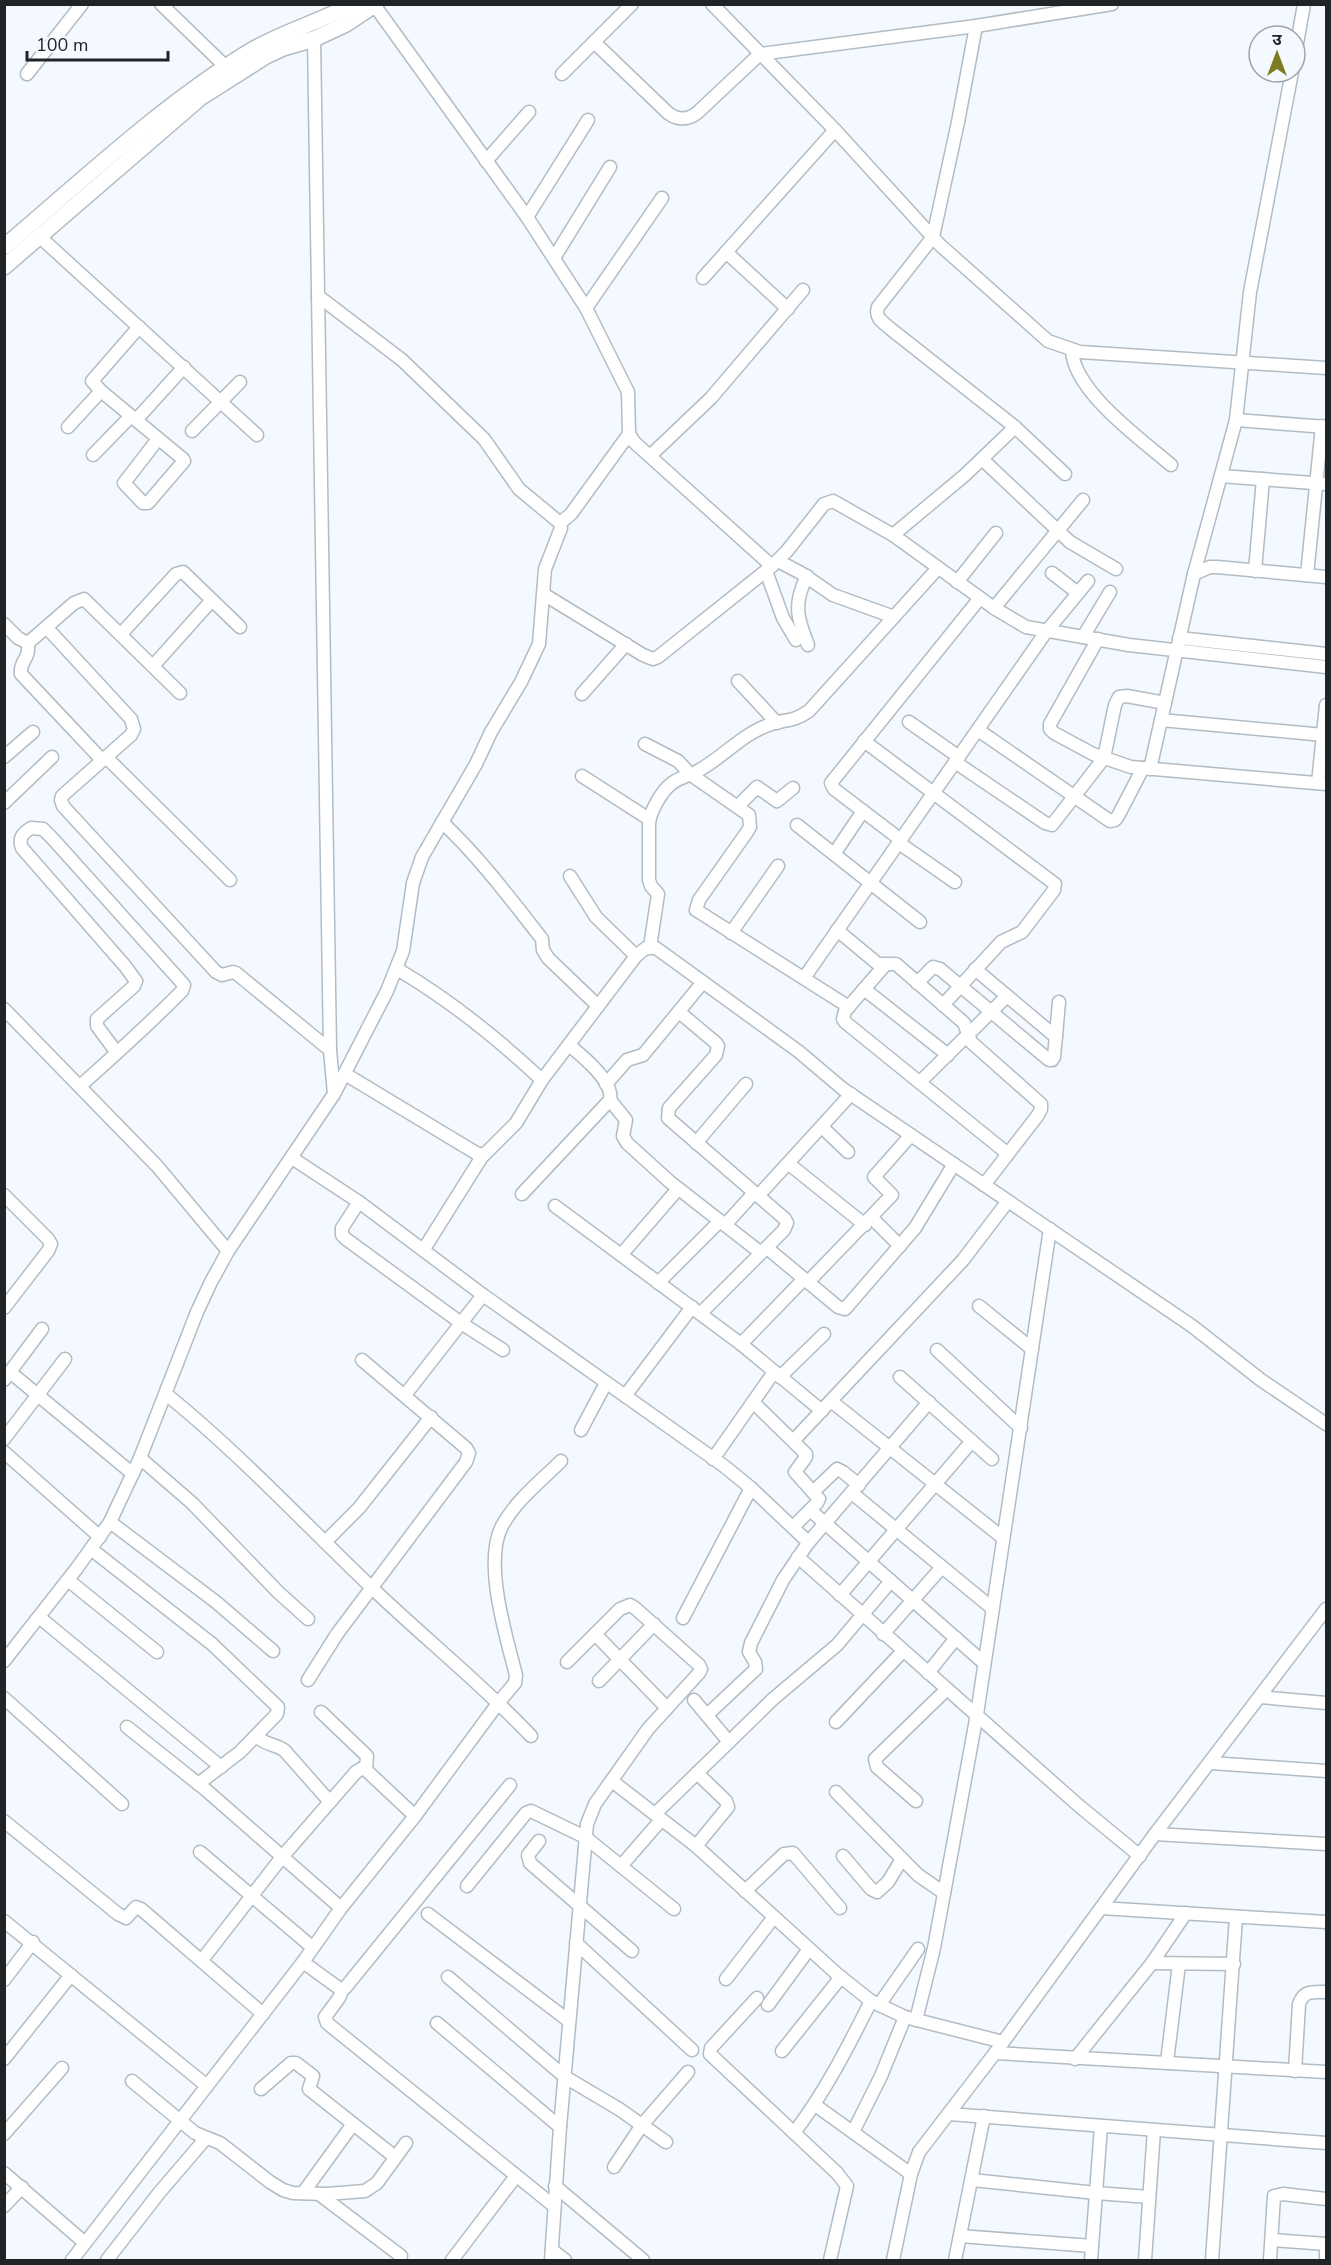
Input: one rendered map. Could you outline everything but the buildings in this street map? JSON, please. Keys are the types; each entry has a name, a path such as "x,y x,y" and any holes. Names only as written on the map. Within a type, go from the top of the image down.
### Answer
{"main road":[{"path":"4,247 67,204 200,98 266,56 283,48 314,39 353,4"},
{"path":"4,267 40,237 67,204 165,110 196,86 252,50 327,26 376,5"}],"street":[{"path":"27,74 82,4"},
{"path":"161,4 226,66"},
{"path":"562,75 632,4"},
{"path":"712,4 835,130 933,237 1048,341 1072,350 1326,368"},
{"path":"594,42 668,114 678,118 693,117 760,54 976,26 1112,4"},
{"path":"1301,24 1305,4"},
{"path":"376,5 527,217 586,308 628,392 629,434 634,442 772,566 801,573 833,595 894,617"},
{"path":"976,26 933,237 876,312 878,318 1015,427 1065,474"},
{"path":"314,39 330,1050 334,1094"},
{"path":"978,730 1110,821 1115,820 1147,769 1161,720 1194,574 1236,420 1250,292 1290,84"},
{"path":"486,161 529,112"},
{"path":"527,217 588,120"},
{"path":"703,278 835,130"},
{"path":"554,258 610,167"},
{"path":"586,308 662,198"},
{"path":"40,237 257,435"},
{"path":"726,252 788,309"},
{"path":"651,455 706,403 803,290"},
{"path":"318,296 402,360 484,439 519,489 560,523"},
{"path":"139,327 93,379 93,383 183,459 184,464 148,503 143,503 124,486 124,480 158,439"},
{"path":"1072,350 1074,364 1094,396 1171,465"},
{"path":"93,455 134,418 184,367"},
{"path":"192,431 240,382"},
{"path":"68,427 101,391"},
{"path":"1236,420 1324,427 1321,483 1307,575"},
{"path":"893,535 982,459 1015,427"},
{"path":"4,1661 110,1522 140,1458 197,1312 228,1251 292,1158 345,1074 397,969 403,951 417,871 534,655 541,631 547,562 559,533 560,523 571,514 629,434"},
{"path":"982,459 1057,531 1078,548 1116,569"},
{"path":"1221,476 1321,483"},
{"path":"1255,571 1263,479"},
{"path":"994,608 1083,500"},
{"path":"545,595 648,657 658,657 772,566 828,501 840,504 893,535 994,608 1026,627 1176,651 1326,667"},
{"path":"957,582 996,533"},
{"path":"772,566 783,618 802,642 797,604 801,573"},
{"path":"1194,574 1210,567 1326,577"},
{"path":"650,947 658,894 649,880 649,819 670,784 690,774 764,726 793,720 816,704 938,568"},
{"path":"121,634 180,572 186,574 240,627"},
{"path":"1052,573 1078,593"},
{"path":"804,978 1046,632 1088,581"},
{"path":"1083,637 1110,592"},
{"path":"955,882 834,789 831,783 980,598"},
{"path":"28,643 74,603 84,599 180,693"},
{"path":"153,666 213,600"},
{"path":"4,624 18,639 28,643"},
{"path":"47,628 134,724 134,732 62,796 63,806 216,972 222,975 237,973 330,1050"},
{"path":"1179,638 1326,654"},
{"path":"1098,639 1050,724 1050,729 1066,740 1104,758 1131,767 1322,783 1326,705"},
{"path":"28,643 29,654 21,668 21,674 104,759 230,880"},
{"path":"582,694 626,644"},
{"path":"738,681 777,723"},
{"path":"909,722 1048,825 1054,823 1104,758 1114,705 1119,697 1127,696 1165,703"},
{"path":"1161,720 1324,735"},
{"path":"4,757 33,732"},
{"path":"864,741 1055,884 1054,890 1022,932 1001,942 943,1005"},
{"path":"645,744 678,761 690,774 749,815 750,826 696,906 696,910 849,1007"},
{"path":"4,803 52,757"},
{"path":"582,776 649,819"},
{"path":"738,806 757,787 777,801 793,788"},
{"path":"834,854 863,811"},
{"path":"442,822 476,855 497,880 542,939 543,950 549,958 598,1006"},
{"path":"797,825 920,922"},
{"path":"80,1086 117,1053 165,1008 182,991 184,985 53,839 43,829 31,828 21,837 22,848 136,981 134,986 97,1019 97,1026 117,1053"},
{"path":"731,933 778,867"},
{"path":"570,876 596,917 636,956"},
{"path":"837,930 878,964 896,964 964,1023 975,1046 1041,1104 1038,1115 984,1185"},
{"path":"424,1249 483,1155 513,1127 542,1080 636,956 650,947 656,948 798,1051 851,1094 1192,1326 1261,1380 1326,1424"},
{"path":"885,965 843,1014 845,1022 1008,1154"},
{"path":"917,983 930,970 937,967 1049,1060 1054,1057 1059,1002"},
{"path":"397,969 443,997 501,1042 542,1080"},
{"path":"975,969 1056,1037"},
{"path":"606,1084 627,1060 643,1055 703,982"},
{"path":"864,989 948,1055"},
{"path":"920,1082 1007,996"},
{"path":"4,1009 157,1166 228,1251"},
{"path":"625,1396 696,1310 764,1250 784,1230 787,1223 670,1121 667,1111 716,1055 718,1046 679,1012"},
{"path":"522,1194 610,1100 611,1092 606,1084 591,1065 568,1045"},
{"path":"345,1074 476,1153 483,1155"},
{"path":"696,1143 746,1084"},
{"path":"658,1283 789,1164 851,1094"},
{"path":"610,1100 626,1120 624,1140 678,1189 806,1280 838,1307 845,1308 900,1246 924,1215 954,1164"},
{"path":"822,1127 848,1152"},
{"path":"741,1344 892,1196 874,1177 911,1135"},
{"path":"292,1158 359,1202 483,1295 751,1488 808,1543"},
{"path":"789,1164 900,1246"},
{"path":"621,1255 678,1189"},
{"path":"4,1196 51,1244 4,1308"},
{"path":"794,1440 963,1260 1008,1201"},
{"path":"359,1202 342,1228 342,1235 461,1323 503,1350"},
{"path":"555,1206 741,1344 822,1411"},
{"path":"853,2132 910,2018 934,1948 977,1714 1050,1229"},
{"path":"405,1395 483,1295"},
{"path":"979,1306 1032,1349"},
{"path":"42,1329 7,1376 38,1395 133,1474"},
{"path":"712,1460 753,1402 777,1374 824,1334"},
{"path":"937,1350 1021,1428"},
{"path":"4,1439 65,1359"},
{"path":"308,1680 337,1634 468,1458 468,1450 362,1360"},
{"path":"900,1377 992,1459"},
{"path":"581,1430 606,1383"},
{"path":"166,1394 225,1443 372,1589 499,1702 531,1736"},
{"path":"831,1401 1003,1538"},
{"path":"753,1402 794,1440 806,1457 795,1472 819,1499 793,1527"},
{"path":"706,1715 756,1669 749,1652 751,1643 783,1580 798,1557 929,1402"},
{"path":"325,1542 360,1508 431,1417"},
{"path":"840,1595 972,1441"},
{"path":"4,1452 100,1537"},
{"path":"140,1458 192,1503 278,1592 308,1619"},
{"path":"72,2260 515,1683 516,1678 500,1611 495,1563 498,1534 518,1503 561,1461"},
{"path":"814,1491 837,1468 897,1530 992,1608"},
{"path":"683,1618 751,1488"},
{"path":"810,1510 984,1663"},
{"path":"110,1522 216,1602 273,1651"},
{"path":"91,1549 212,1644 278,1707 277,1714 256,1736 198,1784"},
{"path":"798,1557 1078,1805 1140,1856"},
{"path":"883,1634 942,1567"},
{"path":"68,1580 157,1652"},
{"path":"621,1866 658,1817 697,1773 778,1694 837,1646 891,1581"},
{"path":"565,2260 551,2255 585,1838 591,1813 612,1781 648,1729 699,1673 700,1669 699,1665 654,1624 635,1608 626,1606 567,1662"},
{"path":"893,2260 911,2174 919,2152 995,2053 1155,1834 1326,1609"},
{"path":"39,1617 220,1767"},
{"path":"599,1681 654,1624"},
{"path":"595,1634 667,1708"},
{"path":"928,1672 956,1638"},
{"path":"836,1722 903,1651"},
{"path":"916,1801 877,1767 875,1759 947,1689"},
{"path":"1260,1697 1326,1703"},
{"path":"4,1698 122,1804"},
{"path":"694,1700 729,1742"},
{"path":"321,1712 367,1756 366,1770 415,1816"},
{"path":"127,1726 198,1784 341,1908"},
{"path":"256,1736 264,1743 279,1746 284,1750 330,1802"},
{"path":"1210,1763 1326,1771"},
{"path":"202,1960 282,1857 356,1772 366,1766"},
{"path":"696,1846 728,1807 726,1801 697,1773"},
{"path":"612,1781 696,1846 809,1949 875,2003 910,2018 1003,2042"},
{"path":"510,1785 343,1989 326,2015 327,2022 554,2206"},
{"path":"836,1792 925,1881 944,1893"},
{"path":"466,1886 528,1811 547,1818 585,1838 674,1909"},
{"path":"4,1821 118,1914 126,1918 136,1907 139,1908 263,2014"},
{"path":"1155,1834 1326,1844"},
{"path":"539,1841 528,1855 528,1860 632,1951"},
{"path":"200,1852 312,1947"},
{"path":"745,1891 784,1854 793,1853 840,1908"},
{"path":"843,1856 871,1889 877,1892 888,1882 902,1859"},
{"path":"1101,1908 1326,1922"},
{"path":"1075,2058 1152,1963 1186,1913"},
{"path":"429,1914 570,2021"},
{"path":"726,1979 774,1917"},
{"path":"1212,2260 1236,1917"},
{"path":"4,1921 33,1942 207,2086"},
{"path":"4,1980 33,1942"},
{"path":"576,1943 692,2050"},
{"path":"809,1949 763,2002 711,2048 710,2054 837,2173 847,2186 830,2260"},
{"path":"794,2133 815,2105 875,2003 918,1949"},
{"path":"303,1962 343,1989"},
{"path":"1152,1963 1234,1964"},
{"path":"1167,2062 1179,1964"},
{"path":"4,2059 71,1975"},
{"path":"448,1977 565,2077 666,2142"},
{"path":"782,2051 841,1977"},
{"path":"1295,2071 1299,2004 1302,1996 1307,1993 1326,1992"},
{"path":"437,2022 560,2127"},
{"path":"995,2053 1326,2072"},
{"path":"261,2089 291,2063 296,2063 313,2076 309,2089 395,2157"},
{"path":"4,2134 62,2068"},
{"path":"615,2167 642,2125 688,2072"},
{"path":"132,2081 180,2122 199,2135 220,2143 283,2190 319,2194 353,2193 371,2188 406,2143"},
{"path":"815,2105 911,2174"},
{"path":"949,2114 1326,2143"},
{"path":"955,2260 984,2116"},
{"path":"303,2193 353,2124"},
{"path":"1091,2260 1101,2126"},
{"path":"1145,2260 1154,2130"},
{"path":"107,2260 159,2193 206,2138"},
{"path":"4,2173 85,2243"},
{"path":"452,2260 516,2176"},
{"path":"972,2180 1149,2197"},
{"path":"555,2186 644,2260"},
{"path":"4,2206 22,2187"},
{"path":"319,2194 401,2256"},
{"path":"1270,2260 1274,2196 1283,2194 1326,2199"},
{"path":"960,2236 1092,2246"},
{"path":"1272,2240 1326,2246 1326,2260"}]}
